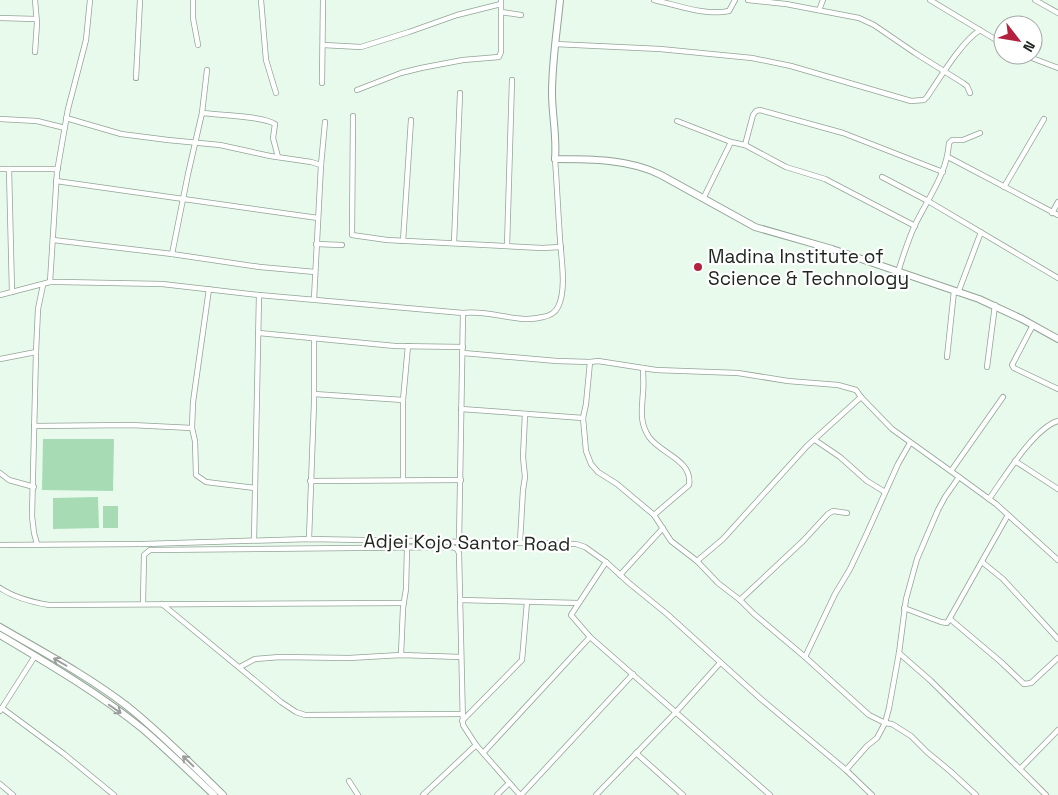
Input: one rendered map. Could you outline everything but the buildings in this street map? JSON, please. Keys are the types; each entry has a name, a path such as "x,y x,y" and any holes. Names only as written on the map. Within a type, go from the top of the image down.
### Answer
{"street":[{"path":"35,0 35,52"},
{"path":"50,282 56,180 66,118 86,40 90,0"},
{"path":"136,78 140,0"},
{"path":"194,0 193,18 198,45"},
{"path":"261,0 266,60 276,93"},
{"path":"322,83 323,0"},
{"path":"0,295 50,282 162,284 259,295 529,318 544,317 554,312 559,306 562,289 555,159 557,143 552,96 560,0"},
{"path":"654,0 706,11 723,12 729,11 735,0"},
{"path":"684,0 684,6"},
{"path":"748,0 859,18 874,25 967,86 970,93"},
{"path":"819,10 823,0"},
{"path":"930,0 993,38"},
{"path":"1035,0 1058,13"},
{"path":"323,45 361,46 501,2 501,54 497,58 463,60 421,68 401,73 357,90"},
{"path":"501,12 521,15"},
{"path":"0,18 36,18"},
{"path":"967,22 971,36"},
{"path":"555,44 660,49 752,58 791,66 911,101 924,100 927,97 971,36 980,30"},
{"path":"1043,61 1057,65"},
{"path":"172,254 202,113 207,70"},
{"path":"507,246 512,80"},
{"path":"454,243 460,93"},
{"path":"745,145 753,115 756,111 760,110 843,133 942,172"},
{"path":"202,113 260,119 271,122 274,124 273,138 278,157"},
{"path":"353,116 352,235 403,241 561,247"},
{"path":"66,118 121,134 239,148 253,153 321,165"},
{"path":"0,119 37,121 65,128"},
{"path":"1004,187 1044,119"},
{"path":"403,241 410,120"},
{"path":"677,121 731,142 745,145 786,167 825,179 915,226"},
{"path":"314,299 325,122"},
{"path":"898,272 915,226 948,158 950,141 968,138 980,133"},
{"path":"703,199 731,142"},
{"path":"948,158 1058,216"},
{"path":"555,159 637,165 661,175 755,227 832,250 995,305 1058,339"},
{"path":"0,169 58,169"},
{"path":"9,169 12,292"},
{"path":"882,176 1058,278"},
{"path":"56,180 318,218"},
{"path":"1052,213 1058,202"},
{"path":"947,357 956,292 981,232"},
{"path":"53,240 315,272"},
{"path":"316,244 342,245"},
{"path":"37,544 32,516 34,426 38,309 43,285"},
{"path":"210,289 193,402 192,428 195,442 196,475 206,482 255,488"},
{"path":"254,540 259,295"},
{"path":"987,367 995,305"},
{"path":"459,542 463,313"},
{"path":"1033,325 1012,365 1014,368 1058,389"},
{"path":"259,333 590,362 598,361 688,372 738,373 788,381 838,385 856,390 892,429 989,498 1058,560"},
{"path":"308,539 314,394 314,339"},
{"path":"403,480 403,400 408,346"},
{"path":"0,359 36,352"},
{"path":"590,362 586,404 582,418 586,451 591,464 598,472 617,484 654,515 672,541 697,561 718,583 740,600 869,715 885,723 892,724 911,736 976,795"},
{"path":"643,368 644,390 641,416 643,426 656,446 686,467 690,477 689,485 654,515"},
{"path":"314,394 403,400"},
{"path":"951,471 1002,396"},
{"path":"697,561 723,539 782,473 861,397"},
{"path":"461,409 582,418"},
{"path":"520,542 525,477 523,457 525,414"},
{"path":"989,498 1015,461 1044,427 1058,421"},
{"path":"34,426 131,425 192,428"},
{"path":"815,440 840,457 867,481 885,492"},
{"path":"805,657 835,594 850,569 885,492 910,443"},
{"path":"1015,461 1058,489"},
{"path":"0,473 9,480 34,487"},
{"path":"846,770 877,738 885,723 899,653 904,608 916,559 938,510 959,477"},
{"path":"310,481 461,480"},
{"path":"740,600 803,541 828,514 847,512"},
{"path":"904,608 947,623 1008,516"},
{"path":"620,575 663,528"},
{"name":"Adjei Kojo Santor Road","path":"0,545 144,544 308,539 576,544 585,547 606,562 761,699 846,770 872,795"},
{"path":"144,603 144,555 145,552 150,550 452,547 457,549 459,553 462,725 476,744 521,795 633,674"},
{"path":"401,655 408,548"},
{"path":"1053,556 1058,551"},
{"path":"606,562 570,615 590,636 770,795"},
{"path":"982,562 1003,579 1058,639"},
{"path":"0,588 10,595 24,600 49,605 404,603"},
{"path":"460,600 578,603"},
{"path":"462,721 522,660 526,602"},
{"path":"162,604 281,702 296,712 306,715 462,714"},
{"path":"950,620 1001,662 1024,684 1030,683 1058,658"},
{"path":"0,627 78,673 126,705 223,795"},
{"path":"0,635 36,656 136,724 214,795"},
{"path":"484,752 590,636"},
{"path":"899,653 1046,795"},
{"path":"240,668 255,660 280,657 349,658 401,655 461,657"},
{"path":"36,656 1,709 64,754 114,795"},
{"path":"596,795 720,663"},
{"path":"1020,769 1058,730"},
{"path":"423,795 476,744"},
{"path":"636,753 683,795"},
{"path":"349,781 358,795"},
{"path":"497,795 510,783"},
{"path":"0,784 12,795"},
{"path":"673,795 677,790"}],"green space":[{"path":"43,439 114,439 113,491 42,490"},
{"path":"98,497 99,528 53,529 53,498"},
{"path":"103,506 118,506 118,528 103,528"}],"place":[{"name":"Madina Institute of Science & Technology","path":"698,267"}]}
